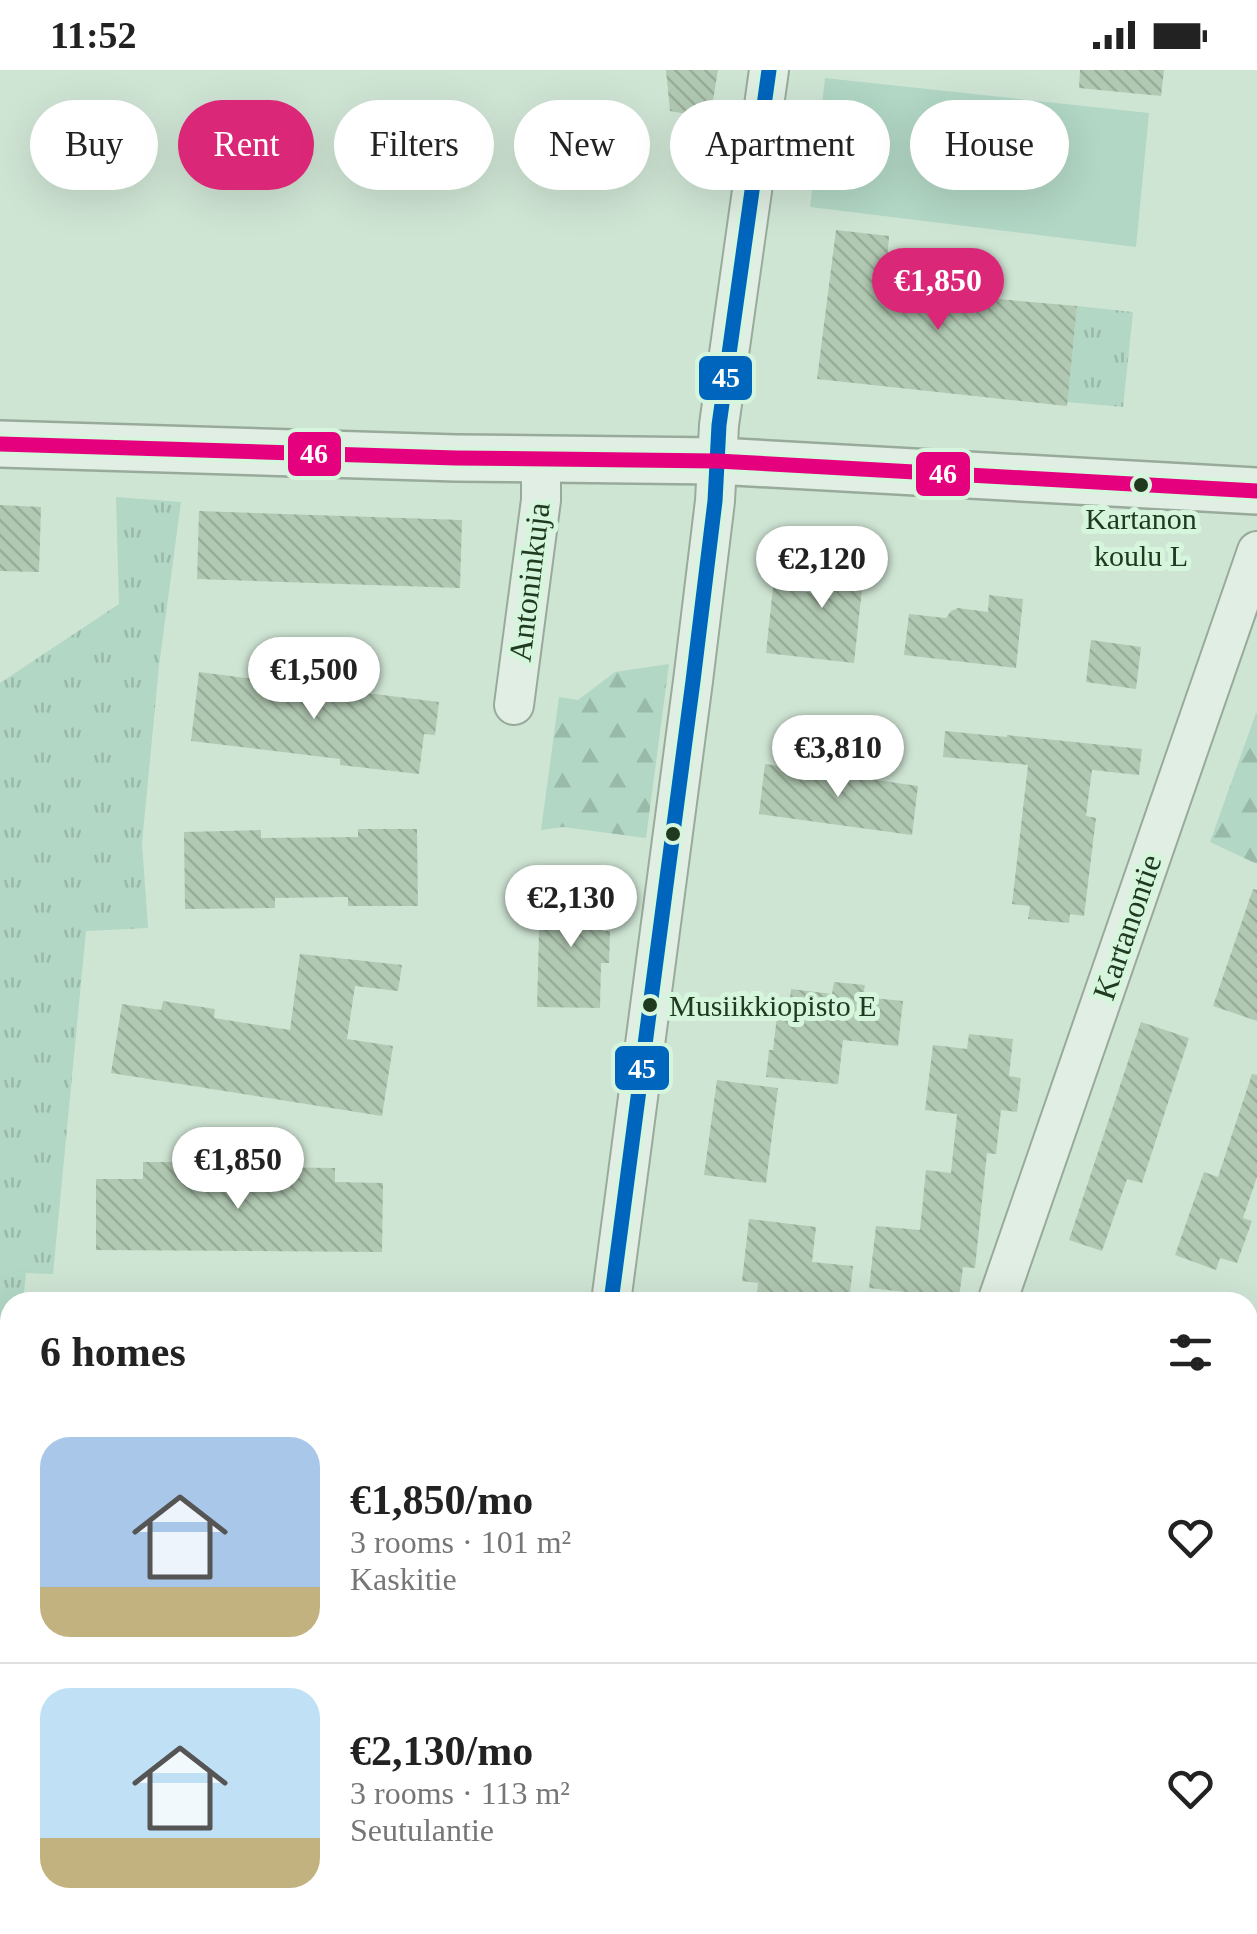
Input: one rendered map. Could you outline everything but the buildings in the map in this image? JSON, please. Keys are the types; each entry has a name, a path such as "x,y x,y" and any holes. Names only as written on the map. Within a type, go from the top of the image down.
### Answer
{"street":[{"path":"612,1292 715,501 719,425 769,70"},
{"path":"0,444 717,461 1257,491"},
{"name":"Antoninkuja","path":"514,706 541,500 540,459"},
{"name":"Kartanontie","path":"1000,1292 1257,551"}],"green space":[{"path":"825,78 1029,100 910,100 910,190 1069,190 1069,104 1149,113 1136,247 810,207 812,190 890,190 890,100 822,100"},
{"path":"1077,306 1133,312 1123,407 1067,402"},
{"path":"116,497 181,502 159,666 142,843 148,928 86,931 53,1274 26,1273 24,1292 0,1292 0,683 119,604"},
{"path":"669,664 646,838 563,827 541,830 559,697 578,700 615,672"},
{"path":"1257,713 1257,864 1210,842"}],"transit line":[{"name":"45","path":"612,1292 693,681 715,501 719,425 769,70"},
{"name":"46","path":"0,444 456,458 717,461 1257,491"}],"place":[{"name":"Kartanon koulu L","path":"1141,485"},
{"name":"Musiikkiopisto E","path":"650,1005"}]}
